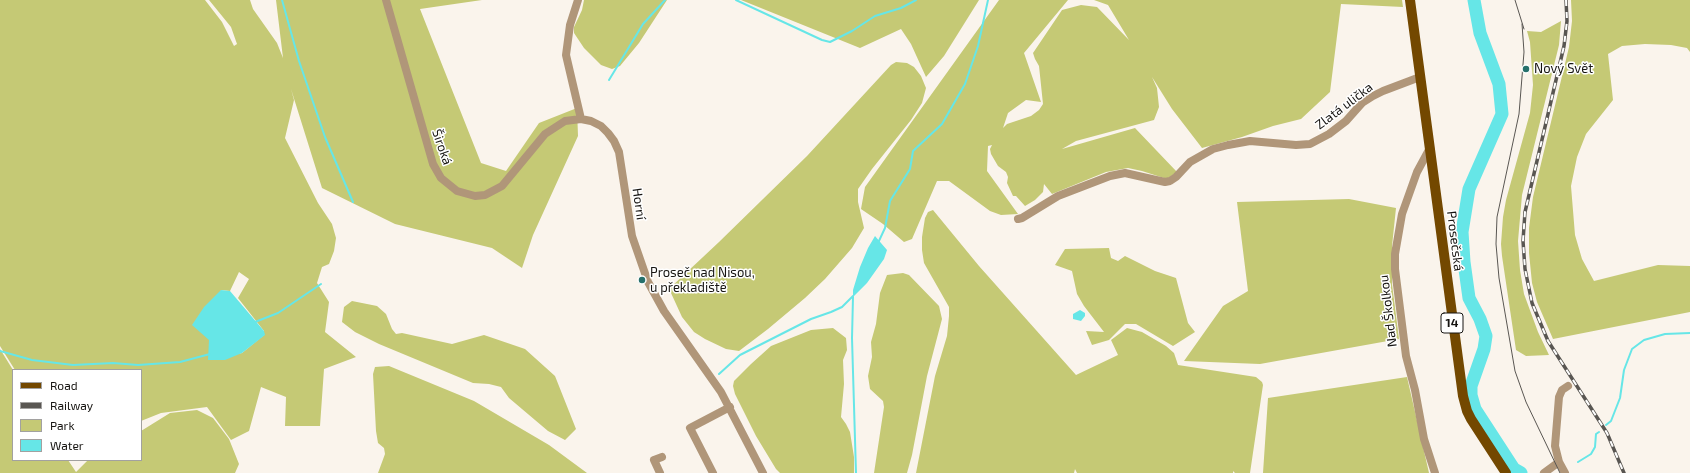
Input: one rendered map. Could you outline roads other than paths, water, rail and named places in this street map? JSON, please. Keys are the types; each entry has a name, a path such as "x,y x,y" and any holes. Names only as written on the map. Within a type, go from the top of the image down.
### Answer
{"main road":[{"name":"Prosečská","path":"1410,0 1466,411 1506,473"}],"street":[{"name":"Široká","path":"386,0 433,164 441,178 457,191 475,196 494,192 508,181 545,134 565,121 581,119"},
{"path":"578,0 570,25 566,54 581,119"},
{"name":"Zlatá ulička","path":"1018,219 1058,196 1110,176 1125,173 1165,182 1170,181 1176,177 1190,162 1213,149 1228,145 1250,141 1296,146 1310,144 1329,134 1346,121 1362,104 1373,96 1420,77"},
{"name":"Horní","path":"581,119 601,126 614,141 622,164 632,236 648,282 664,311 715,382 730,406 763,473"},
{"name":"Nad Školkou","path":"1430,148 1417,172 1402,214 1395,254 1406,356 1415,390 1424,439 1435,473"},
{"path":"1565,473 1559,462 1555,446 1559,397 1562,390 1568,386"},
{"path":"713,473 690,428 730,406"},
{"path":"660,473 654,460 662,457"},
{"path":"1544,473 1559,462"}],"water":[{"path":"875,236 887,250 884,259 867,283 853,297 853,290 860,267"},
{"path":"221,290 230,291 264,331 265,335 242,353 225,360 208,360 209,340 192,325 204,307"},
{"path":"1080,310 1085,313 1085,316 1081,321 1073,319 1073,314"}],"waterway":[{"path":"282,0 299,61 325,137 353,202"},
{"path":"609,80 643,24 665,0"},
{"path":"736,0 822,40 830,42 852,31 875,16 901,8 916,0"},
{"path":"878,243 885,228 890,201 910,169 913,151 942,124 965,84 978,46 988,0"},
{"path":"1474,0 1480,33 1499,84 1502,114 1469,189 1462,232 1469,298 1480,319 1486,336 1484,349 1471,386 1471,395 1475,409 1514,469 1521,473"},
{"path":"255,322 278,313 321,284"},
{"path":"719,374 740,355 811,319 842,307 853,296"},
{"path":"853,297 852,338 856,473"},
{"path":"1606,425 1611,421 1620,398 1624,370 1632,349 1644,340 1665,334 1690,333"},
{"path":"0,351 32,360 73,365 113,363 138,365 180,362 210,354"},
{"path":"1578,462 1591,454 1595,447 1596,434 1599,432"}],"tram line":[{"path":"1515,0 1524,29"},
{"path":"1522,24 1524,52 1519,114 1497,217 1496,244 1499,278 1515,371 1526,402 1560,473"}],"railway":[{"path":"1566,0 1567,21 1564,46 1525,212 1523,241 1525,269 1532,303 1548,341 1607,433 1624,473"}],"place":[{"name":"Nový Svět","path":"1526,69"},
{"name":"Proseč nad Nisou, u překladiště","path":"642,280"}]}
